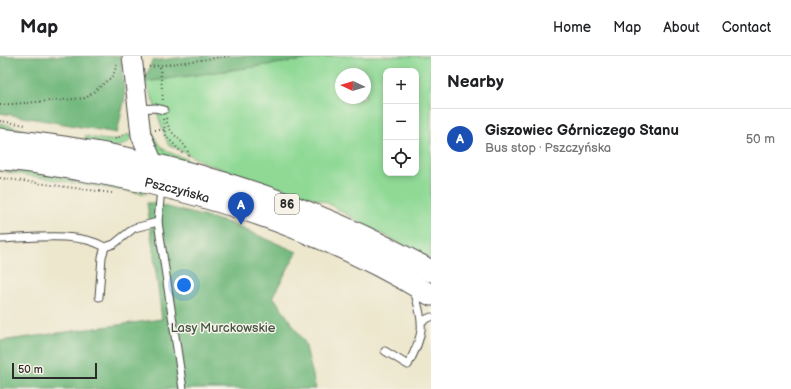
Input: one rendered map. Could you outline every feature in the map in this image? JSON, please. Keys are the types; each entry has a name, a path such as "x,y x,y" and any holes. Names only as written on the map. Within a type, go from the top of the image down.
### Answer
{"main road":[{"name":"Pszczyńska","path":"0,138 63,146 116,147 153,163 230,184 316,215 389,249 431,271"},
{"name":"Pszczyńska","path":"0,159 113,175 161,186 246,211 346,250 411,283 431,295"}],"street":[{"path":"130,62 139,109 141,133 153,163"},
{"path":"116,147 130,149 141,133"}],"lane":[{"path":"139,109 155,108 164,110"},
{"path":"161,186 158,222 183,389"},
{"path":"0,239 52,237 83,239 105,247 114,244 134,228 158,222"},
{"path":"99,297 102,256 105,247"},
{"path":"385,351 408,365 419,342 422,321 411,283"},
{"path":"422,321 431,317"}],"path":[{"path":"0,105 86,98 113,76 117,64 130,62 160,67 229,56"},
{"path":"160,67 164,110 169,129 187,149 189,158 174,146 166,136 163,122 164,110"},
{"path":"0,121 33,126"},
{"path":"116,147 118,138 127,132 141,133"},
{"path":"0,178 114,194"}],"green space":[{"path":"0,56 120,56 125,97 117,133 0,113"},
{"path":"194,56 332,56 144,82 152,61"},
{"path":"332,56 431,56 431,259 370,228 326,202 207,164 168,144 148,89 144,82"},
{"path":"0,123 24,130 0,131"},
{"path":"153,133 158,144 171,153 187,159 186,165 158,154 147,134"},
{"path":"126,135 133,135 129,141 119,146 85,141 85,136 117,140"},
{"path":"0,171 25,171 144,191 147,194"},
{"name":"Lasy Murckowskie","path":"147,203 229,223 297,252 273,296 305,343 316,389 0,389 0,341 162,319"}],"place":[{"name":"Giszowiec Górniczego Stanu","path":"241,225"}]}
